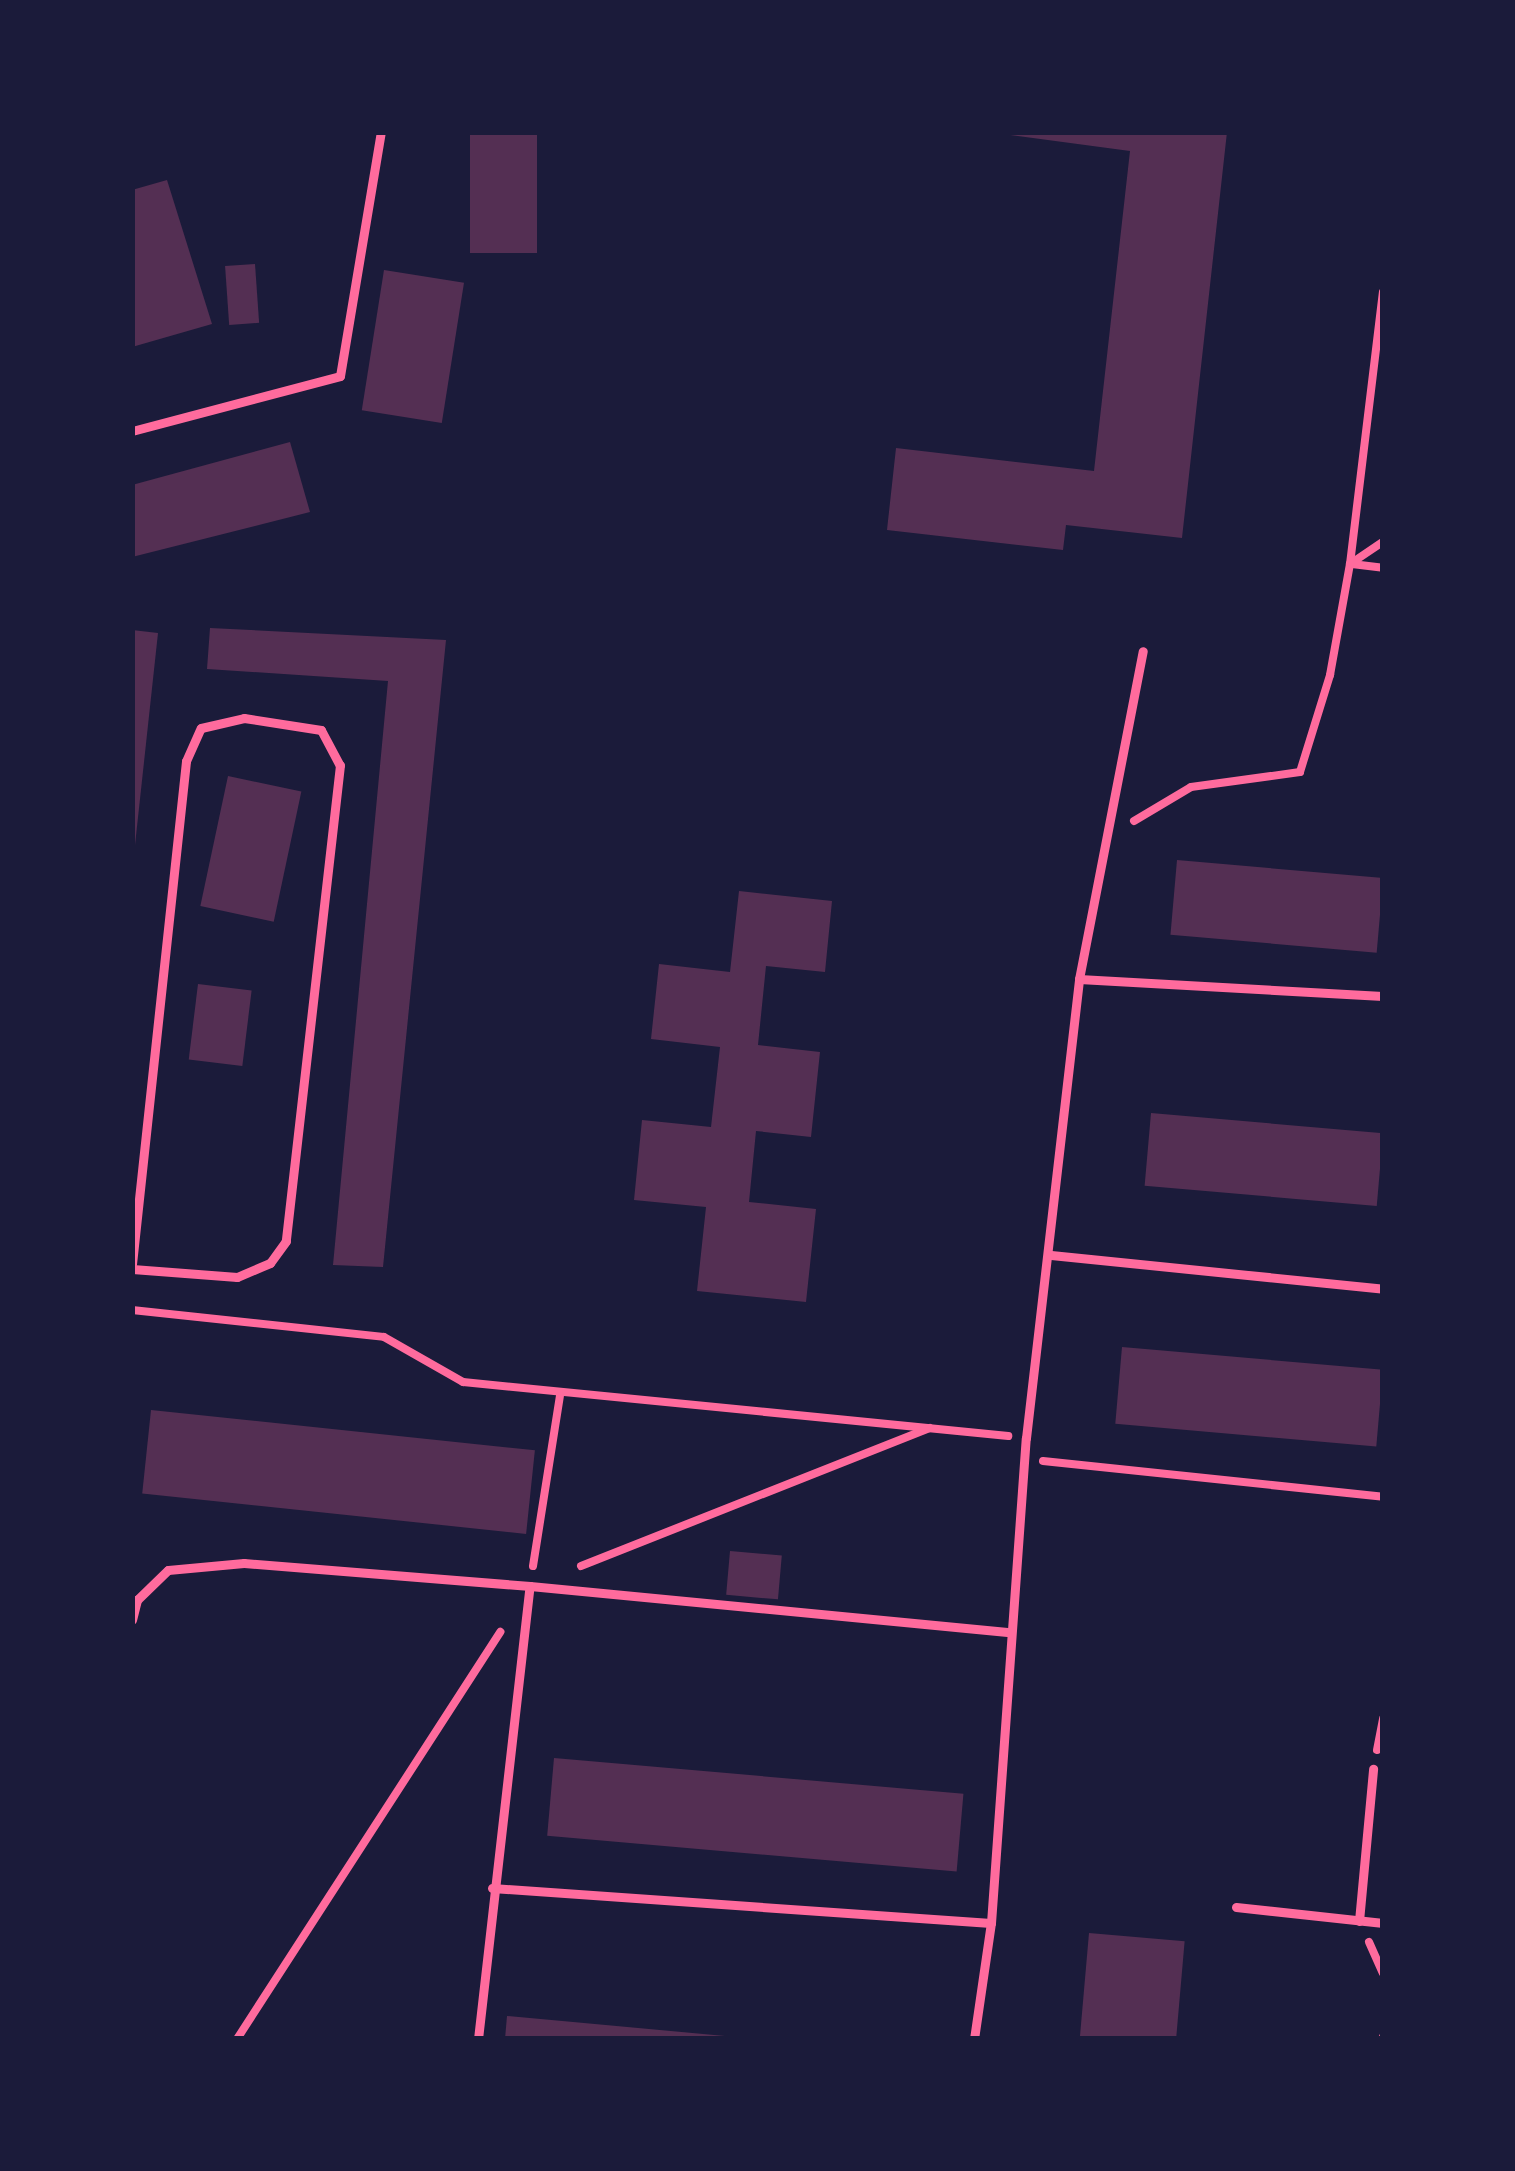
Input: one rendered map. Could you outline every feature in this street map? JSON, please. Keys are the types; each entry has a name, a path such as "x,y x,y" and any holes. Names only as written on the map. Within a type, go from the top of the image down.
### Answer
{"lane":[{"path":"132,430 340,376 381,132"},
{"path":"974,2039 991,1922 1025,1438 1051,1255 1079,979 1143,651"},
{"path":"244,718 321,730 340,765 286,1241 270,1263 237,1277 132,1267 186,761 201,728 244,718"},
{"path":"1079,979 1383,996"},
{"path":"1051,1255 1383,1289"},
{"path":"132,1620 137,1600 168,1570 244,1563 1010,1632"},
{"path":"478,2039 530,1586"},
{"path":"1359,1921 1373,1769"},
{"path":"492,1888 991,1922"},
{"path":"1236,1907 1383,1923"}],"path":[{"path":"1103,839 1191,787 1300,772 1330,675 1350,564 1383,292"},
{"path":"1350,564 1383,542"},
{"path":"1350,564 1383,568"},
{"path":"132,1310 384,1337 463,1382 560,1396 936,1426 1025,1438"},
{"path":"530,1586 560,1396"},
{"path":"572,1570 936,1426"},
{"path":"1024,1460 1383,1497"},
{"path":"237,2039 505,1625"}],"building":[{"path":"470,132 537,132 537,253 470,253"},
{"path":"987,132 1227,132 1182,538 1066,525 1063,550 887,530 896,448 1094,471 1130,151"},
{"path":"167,180 212,324 132,347 132,190"},
{"path":"255,264 259,323 229,325 225,266"},
{"path":"384,270 464,283 442,423 362,410"},
{"path":"290,442 310,512 132,557 132,485"},
{"path":"210,628 446,640 383,1267 333,1265 388,681 207,669"},
{"path":"132,630 158,633 135,845 132,845"},
{"path":"228,776 301,792 274,922 200,906"},
{"path":"1177,860 1383,878 1377,953 1170,935"},
{"path":"739,891 832,901 825,972 766,966 758,1045 820,1052 811,1137 756,1131 749,1202 816,1209 806,1302 697,1291 706,1207 634,1200 642,1120 711,1127 720,1047 651,1039 659,964 730,972"},
{"path":"198,984 252,991 242,1066 189,1059"},
{"path":"1151,1113 1383,1133 1377,1206 1145,1186"},
{"path":"1122,1347 1383,1370 1376,1447 1115,1424"},
{"path":"151,1410 535,1450 526,1534 142,1494"},
{"path":"730,1551 782,1556 778,1599 726,1595"},
{"path":"554,1758 963,1794 957,1872 547,1836"},
{"path":"1089,1933 1185,1941 1176,2039 1080,2039"},
{"path":"507,2016 725,2036 505,2039"}]}
